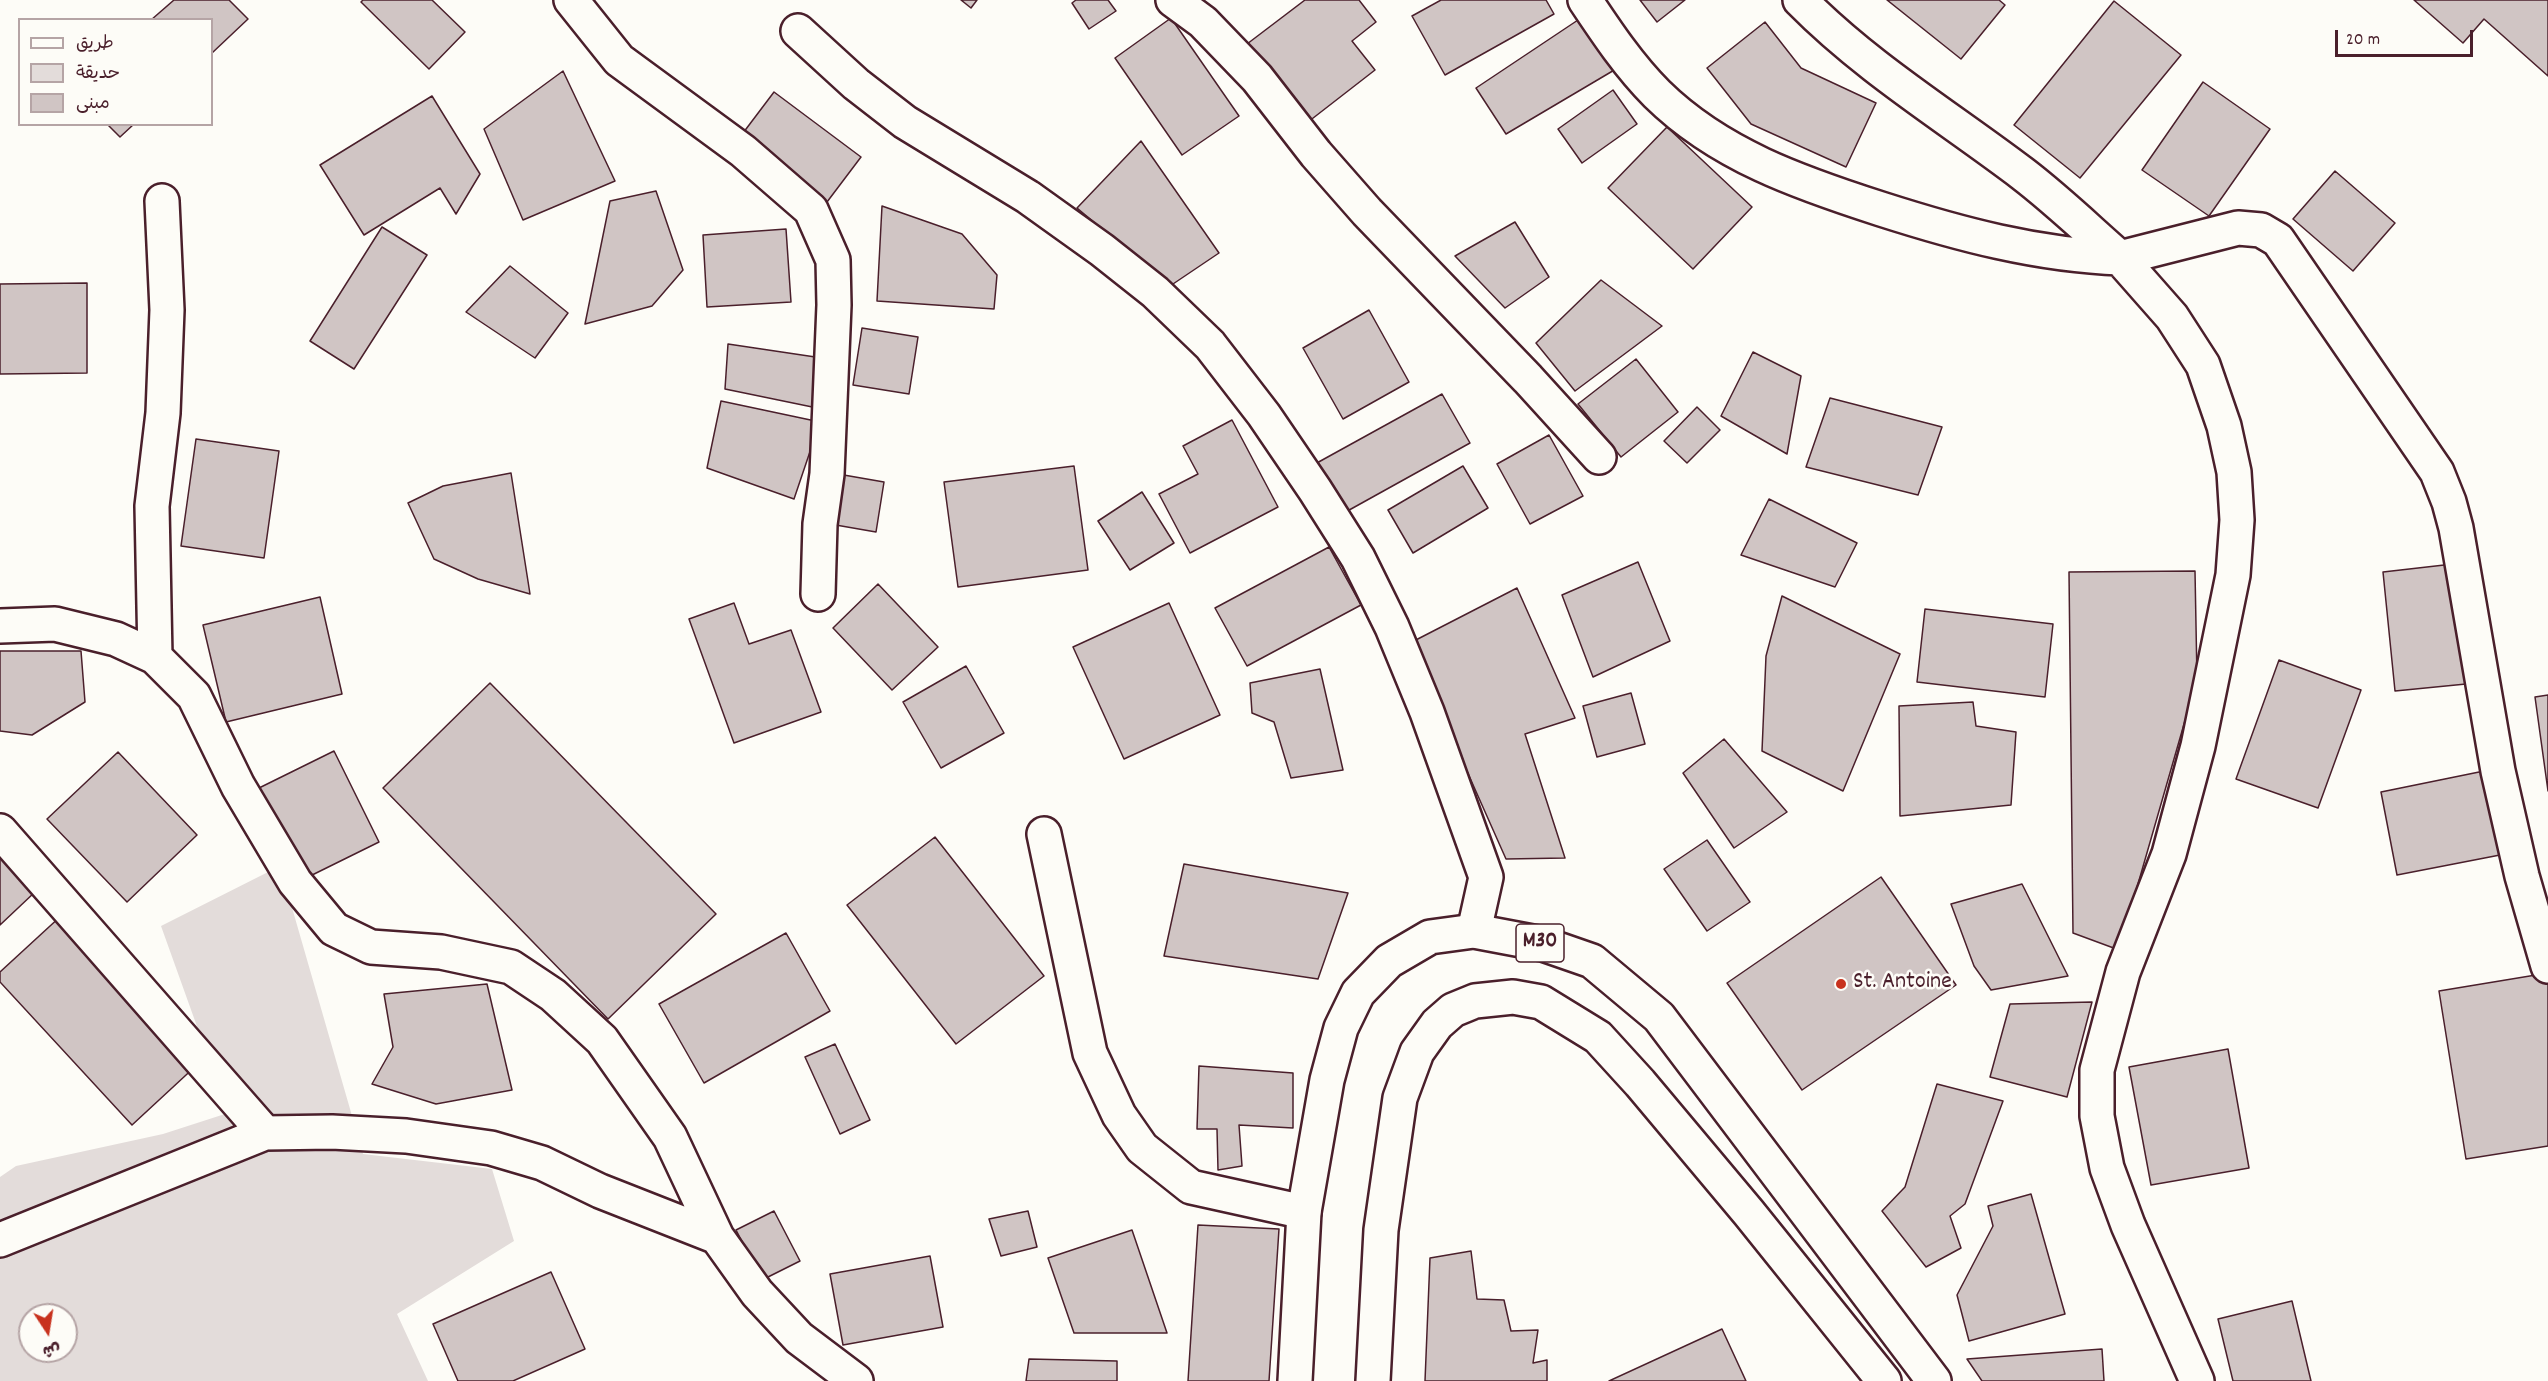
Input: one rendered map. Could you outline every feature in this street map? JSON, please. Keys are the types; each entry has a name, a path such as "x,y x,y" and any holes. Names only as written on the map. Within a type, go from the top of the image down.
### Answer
{"main road":[{"path":"571,0 619,60 742,151 811,210 833,260 834,305 828,451 820,524 818,594"},
{"path":"1173,0 1203,21 1257,78 1316,154 1367,212 1528,379 1599,457"},
{"path":"1585,0 1623,55 1658,94 1721,143 1754,163 1817,188 1945,230 2028,249 2083,257 2120,258 2238,228 2261,230 2278,240 2437,472 2449,502 2456,528 2498,771 2522,876 2548,966"},
{"path":"1800,0 1870,64 2024,175 2120,258 2172,317 2203,364 2224,426 2234,472 2237,519 2233,575 2198,746 2169,854 2123,972 2097,1070 2097,1116 2107,1168 2128,1225 2197,1381"},
{"path":"798,30 856,84 905,122 1028,197 1102,250 1155,292 1210,345 1263,415 1315,490 1358,558 1392,627 1428,712 1486,877 1474,931"},
{"path":"155,657 152,506 163,413 167,310 162,201"},
{"path":"0,626 55,624 116,639 155,657 194,696 238,786 295,882 334,929 371,947 441,952 511,967 553,995 602,1040 670,1137 717,1236 757,1293 799,1338 856,1381"},
{"path":"0,831 265,1133"},
{"path":"1044,834 1090,1053 1119,1115 1142,1148 1191,1187 1304,1212"},
{"name":"M30","path":"1295,1381 1304,1212 1327,1080 1341,1028 1358,993 1389,961 1430,937 1474,931 1543,944 1592,961 1659,1017 1934,1381"},
{"name":"M30","path":"1373,1381 1381,1230 1400,1098 1417,1052 1437,1024 1453,1010 1475,1001 1513,997 1541,1002 1598,1037 1742,1204 1884,1381"},
{"path":"0,1240 265,1133 332,1132 406,1136 491,1148 542,1163 600,1191 717,1236"}],"green space":[{"path":"280,866 363,1154 492,1169 514,1241 397,1314 428,1381 0,1381 0,1177 16,1166 163,1134 228,1113 161,926"}],"building":[{"path":"174,0 229,0 248,19 213,52 213,18 153,18"},
{"path":"363,0 432,0 465,32 429,69 361,2"},
{"path":"961,0 977,0 971,8"},
{"path":"1076,0 1108,0 1116,11 1089,29 1072,3"},
{"path":"1305,0 1359,0 1376,22 1352,41 1375,70 1308,122 1247,44"},
{"path":"1441,0 1546,0 1554,14 1445,75 1412,16"},
{"path":"1640,0 1685,0 1657,22"},
{"path":"1887,0 1999,0 2005,5 1961,59"},
{"path":"2414,0 2548,0 2548,76 2484,19 2463,43"},
{"path":"2114,1 2181,55 2080,178 2014,125"},
{"path":"1171,18 1239,116 1182,155 1115,58"},
{"path":"1581,18 1616,69 1506,134 1476,88"},
{"path":"1765,22 1801,68 1876,103 1846,167 1751,124 1707,68"},
{"path":"563,71 615,181 523,220 484,129"},
{"path":"2203,82 2270,129 2209,216 2142,170"},
{"path":"1613,90 1637,124 1582,163 1558,129"},
{"path":"774,92 861,157 827,202 740,137"},
{"path":"432,96 480,174 456,214 440,188 364,235 320,165"},
{"path":"109,126 132,126 120,137"},
{"path":"1667,127 1752,207 1693,269 1608,188"},
{"path":"1141,141 1219,253 1170,286 1077,208"},
{"path":"2335,171 2395,223 2353,271 2293,219"},
{"path":"656,191 683,270 652,306 585,324 610,201"},
{"path":"882,206 962,234 997,275 994,309 877,301"},
{"path":"1515,222 1549,277 1505,308 1455,256"},
{"path":"382,227 427,255 354,369 310,341"},
{"path":"786,229 791,302 707,307 703,235"},
{"path":"510,266 568,313 535,358 466,312"},
{"path":"1601,280 1662,326 1575,391 1536,343"},
{"path":"87,283 87,373 0,374 0,284"},
{"path":"1369,310 1409,382 1343,419 1303,348"},
{"path":"862,328 918,337 909,394 853,385"},
{"path":"728,344 822,358 822,409 725,389"},
{"path":"1753,352 1801,376 1787,454 1721,416"},
{"path":"1636,359 1678,412 1621,457 1578,404"},
{"path":"1442,394 1470,443 1342,514 1315,464"},
{"path":"1830,398 1942,427 1918,495 1806,467"},
{"path":"721,401 820,422 794,499 707,468"},
{"path":"1697,407 1720,430 1687,463 1664,441"},
{"path":"1232,420 1278,507 1190,553 1159,494 1198,474 1183,446"},
{"path":"1549,435 1583,496 1530,524 1497,464"},
{"path":"196,439 279,451 264,558 181,546"},
{"path":"1074,466 1088,570 958,587 944,482"},
{"path":"1463,466 1488,508 1413,553 1388,510"},
{"path":"511,473 530,594 478,579 434,559 408,503 443,486"},
{"path":"838,474 884,482 876,532 830,524"},
{"path":"1142,492 1174,543 1130,570 1098,521"},
{"path":"1769,499 1857,543 1835,587 1741,555"},
{"path":"1329,547 1361,605 1247,666 1215,608"},
{"path":"1638,562 1670,641 1593,677 1562,595"},
{"path":"2453,564 2466,684 2395,691 2383,572"},
{"path":"2195,571 2197,679 2119,950 2073,933 2069,572"},
{"path":"878,584 938,647 892,690 833,628"},
{"path":"1517,588 1575,718 1525,734 1565,858 1506,859 1410,643"},
{"path":"1782,596 1900,654 1843,791 1762,751 1766,656"},
{"path":"320,597 342,694 226,722 203,625"},
{"path":"734,603 749,644 791,630 821,712 734,743 689,619"},
{"path":"1169,603 1220,715 1124,759 1073,647"},
{"path":"1925,609 2053,624 2045,697 1917,682"},
{"path":"0,651 81,651 85,702 32,735 0,731"},
{"path":"2279,660 2361,690 2318,808 2236,779"},
{"path":"966,666 1004,733 941,768 903,702"},
{"path":"1320,669 1343,770 1291,778 1274,722 1252,713 1250,683"},
{"path":"490,683 716,914 608,1019 383,788"},
{"path":"1631,693 1645,744 1597,757 1583,706"},
{"path":"2548,695 2548,791 2535,697"},
{"path":"1973,702 1976,726 2016,732 2011,805 1900,816 1899,706"},
{"path":"1724,739 1787,812 1734,848 1683,773"},
{"path":"334,751 379,842 302,880 257,789"},
{"path":"118,752 197,835 127,902 47,819"},
{"path":"2484,771 2500,855 2397,875 2381,792"},
{"path":"935,837 1044,976 956,1044 847,905"},
{"path":"1707,840 1750,902 1707,931 1664,869"},
{"path":"0,856 35,892 0,925"},
{"path":"1184,864 1348,893 1318,979 1164,956"},
{"name":"St. Antoine","path":"1881,877 1956,985 1802,1090 1727,983"},
{"path":"2022,884 2068,976 1991,990 1974,966 1951,904"},
{"path":"62,915 199,1063 132,1125 0,982 0,972"},
{"path":"786,933 830,1011 704,1083 659,1004"},
{"path":"2548,973 2548,1146 2466,1159 2439,991"},
{"path":"487,984 512,1090 436,1104 372,1084 393,1047 384,994"},
{"path":"2092,1002 2067,1097 1990,1077 2010,1004"},
{"path":"835,1044 870,1120 840,1134 805,1057"},
{"path":"2228,1049 2249,1168 2151,1185 2129,1067"},
{"path":"1199,1066 1293,1073 1293,1128 1239,1125 1242,1166 1218,1170 1217,1129 1197,1129"},
{"path":"1937,1084 2003,1101 1965,1204 1950,1216 1961,1248 1926,1267 1882,1211 1905,1187"},
{"path":"2031,1194 2065,1314 1969,1341 1957,1295 1993,1226 1988,1206"},
{"path":"774,1211 800,1261 762,1280 736,1230"},
{"path":"1028,1211 1037,1247 1001,1256 989,1219"},
{"path":"1198,1225 1279,1229 1269,1381 1188,1381"},
{"path":"1132,1230 1167,1333 1074,1333 1048,1258"},
{"path":"1471,1251 1477,1299 1504,1300 1511,1331 1538,1330 1533,1363 1547,1360 1547,1381 1425,1381 1430,1258"},
{"path":"930,1256 943,1327 843,1345 830,1274"},
{"path":"551,1272 585,1349 513,1381 458,1381 433,1324"},
{"path":"2292,1301 2311,1381 2233,1381 2218,1319"},
{"path":"1722,1329 1746,1381 1609,1381"},
{"path":"2102,1349 2104,1381 1982,1381 1967,1359"},
{"path":"1029,1359 1117,1361 1117,1381 1026,1381"}],"place":[{"name":"St. Antoine","path":"1841,984"}]}
